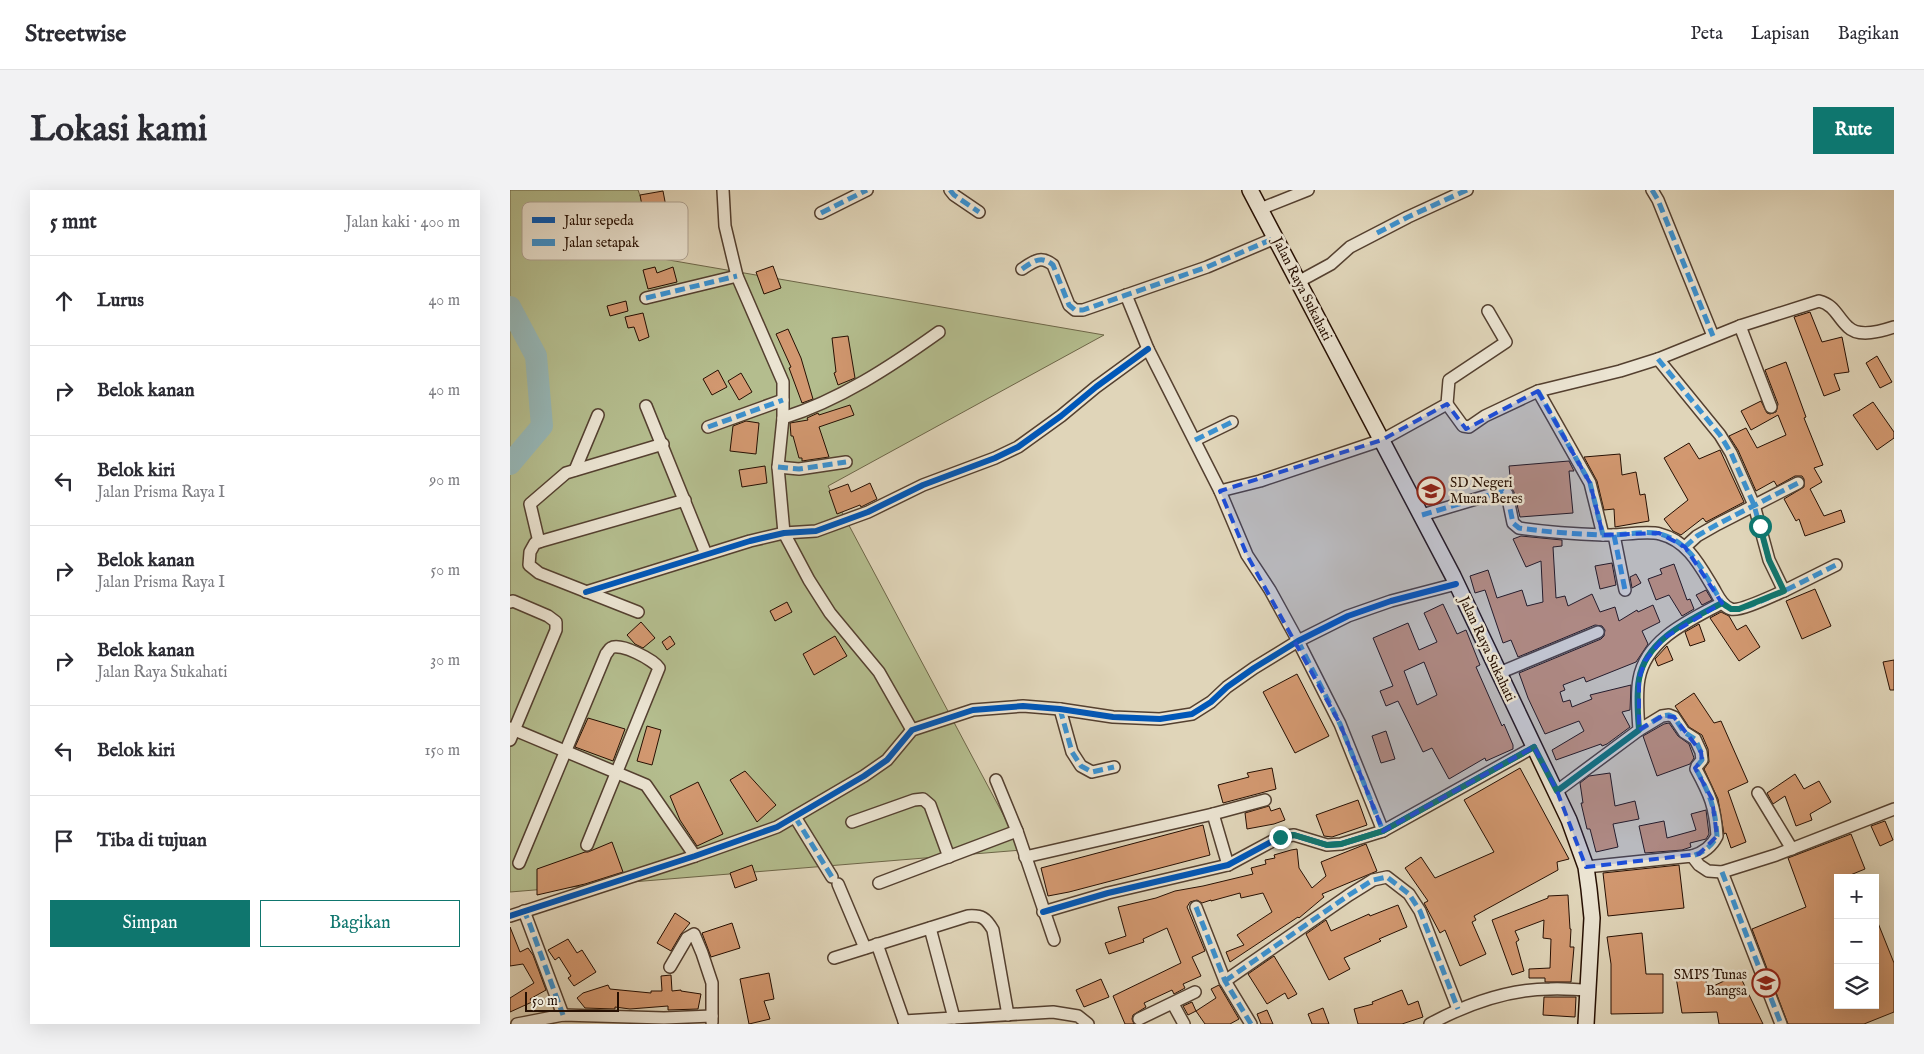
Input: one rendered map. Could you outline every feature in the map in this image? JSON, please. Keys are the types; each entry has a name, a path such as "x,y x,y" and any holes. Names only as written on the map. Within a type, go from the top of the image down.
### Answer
{"main road":[{"name":"Jalan Raya Sukahati","path":"1250,190 1422,515 1570,820 1586,867 1592,918 1586,1024"}],"street":[{"path":"723,190 725,226 737,276 783,382 783,418 778,467 784,533 809,580 830,613 879,672 912,730"},
{"path":"820,213 867,190"},
{"path":"950,190 978,212"},
{"path":"1260,209 1308,190"},
{"path":"1298,282 1332,264 1350,247 1408,217 1467,190"},
{"path":"1652,190 1658,200 1713,336"},
{"path":"1022,269 1037,259 1043,258 1048,261 1053,265 1069,305 1075,310 1083,310 1207,267 1275,238"},
{"path":"646,298 737,276"},
{"path":"1126,295 1148,349 1220,491 1247,555 1270,590 1340,724 1383,831"},
{"path":"1488,311 1506,342 1449,380 1447,404 1466,427 1538,391 1604,376 1658,359 1740,326 1819,301 1826,303 1834,309 1851,329 1866,333 1894,326"},
{"path":"1740,326 1771,407"},
{"path":"783,418 839,396 892,366 939,332"},
{"path":"586,592 706,554 784,533 816,532 868,512 923,485 995,458 1018,446 1148,349"},
{"path":"1658,359 1720,435 1731,453 1754,505 1769,560 1784,591"},
{"path":"1538,391 1590,482 1609,535 1625,590"},
{"path":"708,426 783,400"},
{"path":"1220,491 1260,481 1382,440 1447,404"},
{"path":"646,406 706,554"},
{"path":"576,470 598,415"},
{"path":"1195,440 1232,422"},
{"path":"538,542 530,504 566,473 663,444"},
{"path":"778,467 799,468 846,462"},
{"path":"1685,547 1704,532 1798,483"},
{"path":"1422,515 1502,491 1506,494 1512,523 1517,527 1609,535 1658,534 1685,547 1696,559 1722,603 1731,609 1739,609 1784,591 1836,565"},
{"path":"638,612 539,573 530,567 528,562 530,552 535,543 685,500"},
{"path":"510,916 695,856 777,827 864,776 887,760 912,730 973,710 1023,706 1060,709 1113,717 1160,720 1192,714 1211,702 1227,687 1254,668 1298,641 1348,616 1391,600 1456,584"},
{"path":"510,602 513,601 548,616 556,622 556,630 512,732 566,750 646,785 695,856"},
{"path":"1639,730 1639,679 1645,661 1664,638 1682,624 1722,603"},
{"path":"1499,673 1598,632"},
{"path":"519,862 606,654 611,648 619,646 650,659 659,668 587,845"},
{"path":"1060,709 1072,752 1081,766 1092,772 1114,766"},
{"path":"1557,791 1639,730 1662,716 1669,715 1674,717 1687,735 1695,739 1702,752 1702,760 1696,769 1712,799 1717,836 1705,850 1700,854 1692,856 1586,867"},
{"path":"1043,912 1228,865 1280,837 1294,835 1327,845 1341,844 1383,831 1534,747"},
{"path":"996,780 1017,831 1054,940"},
{"path":"1758,793 1792,849"},
{"path":"852,822 914,800 923,799 930,806 949,857"},
{"path":"1025,856 1213,814 1265,800"},
{"path":"1692,856 1699,865 1708,870 1722,872 1792,849 1894,809"},
{"path":"1213,814 1228,865"},
{"path":"795,817 835,880 865,948"},
{"path":"879,883 1017,831"},
{"path":"1722,872 1781,1024"},
{"path":"1225,981 1349,895 1373,880 1387,877 1409,894 1420,911 1458,1009"},
{"path":"1196,908 1225,981 1251,1024"},
{"path":"524,911 563,1015"},
{"path":"834,958 968,916 979,915 986,919 993,930 1008,1015"},
{"path":"930,928 954,1018"},
{"path":"517,1024 563,1015 664,1021 712,1020 712,983 694,934 687,938 670,967"},
{"path":"877,944 905,1022 1008,1015 1032,1018 1053,1012 1078,1016 1088,1024"},
{"path":"1430,1024 1458,1009 1496,997 1528,990 1549,988 1588,990"},
{"path":"1139,1019 1195,992"},
{"path":"1173,1004 1184,1024"}],"highlighted area":[{"path":"1538,391 1590,483 1603,535 1659,533 1685,547 1722,603 1664,638 1645,661 1639,679 1639,730 1662,716 1674,717 1701,752 1702,760 1695,768 1712,799 1717,836 1699,854 1586,867 1557,791 1534,747 1383,831 1340,724 1247,555 1220,491 1382,440 1447,404 1466,429"}],"green space":[{"path":"510,190 638,190 642,202 522,202 522,260 669,260 1104,335 828,486 1022,850 510,892"}],"building":[{"path":"663,191 665,202 641,202 640,195"},
{"path":"773,266 781,288 764,294 756,272"},
{"path":"655,267 657,273 673,267 677,282 648,289 643,270"},
{"path":"626,301 628,311 610,316 607,306"},
{"path":"1810,312 1822,342 1842,337 1849,372 1834,374 1840,390 1824,396 1794,317"},
{"path":"643,313 649,337 639,341 634,327 628,328 625,317"},
{"path":"788,329 801,358 813,399 802,403 789,368 791,367 776,334"},
{"path":"848,336 855,378 838,385 834,373 836,372 832,338"},
{"path":"1877,356 1892,382 1880,388 1866,363"},
{"path":"1786,362 1806,417 1804,418 1823,465 1814,468 1822,482 1810,489 1824,516 1841,510 1845,522 1805,536 1799,519 1796,521 1784,499 1804,487 1802,476 1795,476 1777,486 1774,481 1756,491 1738,450 1729,436 1746,428 1757,448 1786,435 1778,415 1751,430 1741,411 1761,401 1767,413 1776,412 1778,404 1765,370"},
{"path":"718,370 727,387 712,395 703,379"},
{"path":"741,373 752,392 739,400 728,381"},
{"path":"1873,402 1894,432 1894,438 1877,450 1853,415"},
{"path":"850,405 854,415 819,427 829,457 802,461 802,458 799,458 793,436 791,436 790,423 808,420 807,418 818,413 819,415"},
{"path":"746,421 759,423 756,454 730,451 733,426"},
{"path":"1689,443 1699,459 1720,450 1744,502 1706,522 1703,518 1681,535 1673,531 1664,519 1688,500 1664,458"},
{"path":"1620,454 1622,475 1636,472 1640,495 1645,494 1649,521 1615,527 1614,509 1604,510 1597,481 1584,457"},
{"path":"1569,461 1574,471 1569,471 1573,513 1520,517 1511,487 1509,466"},
{"path":"765,466 767,483 742,487 739,470"},
{"path":"870,483 877,499 861,507 860,505 837,514 829,491 848,484 851,492"},
{"path":"1521,536 1562,540 1562,546 1553,547 1556,598 1565,596 1568,606 1592,594 1600,612 1615,607 1619,621 1637,610 1638,612 1653,605 1660,622 1642,631 1648,644 1636,662 1586,682 1584,677 1563,685 1565,690 1560,692 1563,702 1570,700 1572,707 1592,699 1590,695 1631,685 1630,710 1622,712 1630,727 1607,744 1602,746 1601,744 1556,760 1552,750 1584,731 1579,721 1545,734 1528,698 1519,673 1601,639 1604,636 1605,630 1602,626 1595,625 1518,657 1511,640 1503,643 1485,590 1475,593 1470,576 1488,570 1497,598 1522,590 1527,606 1543,602 1541,561 1526,567 1513,539"},
{"path":"1612,563 1616,585 1600,589 1595,566"},
{"path":"1674,564 1687,600 1690,599 1694,609 1682,616 1669,595 1656,600 1648,579 1662,574 1660,569"},
{"path":"1636,574 1641,583 1632,588 1630,577"},
{"path":"1815,589 1831,626 1802,639 1786,601"},
{"path":"1706,590 1712,600 1702,605 1696,595"},
{"path":"787,602 792,612 775,621 770,611"},
{"path":"1443,604 1457,634 1466,630 1480,665 1476,667 1502,726 1504,724 1513,745 1513,749 1486,761 1485,758 1449,779 1432,748 1423,752 1398,701 1386,706 1380,691 1393,686 1373,638 1408,623 1419,650 1437,642 1424,613","holes":["1424,662 1437,695 1417,705 1404,671"]},
{"path":"1721,612 1729,616 1737,630 1746,625 1760,647 1739,661 1710,618"},
{"path":"641,622 655,638 643,648 635,644 627,635"},
{"path":"1699,624 1705,641 1690,646 1685,632"},
{"path":"670,636 675,644 667,650 662,642"},
{"path":"835,636 847,656 814,675 803,654"},
{"path":"1667,646 1673,660 1658,666 1655,659"},
{"path":"1894,660 1894,690 1890,690 1883,662"},
{"path":"1297,674 1329,736 1295,753 1263,692"},
{"path":"1694,693 1714,723 1721,721 1748,782 1728,791 1746,842 1731,848 1726,833 1724,834 1718,799 1704,769 1709,762 1708,749 1702,735 1689,727 1675,706"},
{"path":"588,718 625,729 613,761 575,747"},
{"path":"1669,723 1678,736 1689,744 1694,758 1690,764 1657,776 1643,736"},
{"path":"647,726 661,730 652,765 637,761"},
{"path":"1386,731 1395,759 1381,763 1372,736"},
{"path":"1272,768 1276,789 1223,803 1218,785 1249,777 1247,773"},
{"path":"1520,768 1569,859 1557,862 1558,870 1474,916 1476,920 1472,922 1486,954 1460,966 1445,930 1440,933 1424,903 1428,901 1405,868 1421,857 1435,878 1494,852 1464,800"},
{"path":"745,771 776,805 757,822 730,780"},
{"path":"1610,773 1615,806 1635,801 1639,819 1613,824 1618,847 1596,852 1590,829 1587,829 1581,803 1583,803 1580,783 1589,776"},
{"path":"1795,774 1804,789 1819,781 1831,802 1810,814 1812,820 1796,826 1785,796 1773,804 1767,793"},
{"path":"698,782 723,834 697,846 680,820 670,796"},
{"path":"1358,800 1367,825 1332,837 1324,836 1316,815"},
{"path":"1269,806 1271,811 1280,808 1285,820 1247,829 1245,813"},
{"path":"1706,810 1709,834 1706,839 1690,843 1691,847 1682,850 1645,853 1639,826 1664,821 1667,838 1696,830 1691,814"},
{"path":"1885,821 1893,840 1880,846 1871,826"},
{"path":"1203,825 1210,855 1048,896 1041,868"},
{"path":"1851,834 1865,869 1853,874 1834,874 1834,1009 1879,1009 1879,926 1894,963 1894,1012 1864,1024 1788,1024 1752,929 1806,907 1788,858"},
{"path":"612,842 623,872 585,884 537,895 537,869"},
{"path":"1366,844 1377,871 1322,894 1324,897 1299,918 1230,962 1226,952 1244,945 1237,935 1272,912 1263,893 1241,898 1240,893 1202,903 1197,900 1190,902 1187,907 1205,951 1192,957 1201,976 1183,984 1185,988 1174,994 1172,990 1144,1003 1146,1007 1133,1015 1134,1024 1125,1024 1113,996 1181,963 1167,928 1143,939 1144,942 1109,954 1105,943 1126,936 1118,907 1156,898 1175,891 1253,874 1251,868 1266,864 1265,860 1275,858 1274,855 1297,849 1299,868 1312,888 1326,876 1321,862"},
{"path":"752,865 757,880 735,888 730,873"},
{"path":"1679,865 1684,908 1608,916 1603,873"},
{"path":"1568,895 1571,929 1570,947 1574,947 1571,982 1545,982 1545,978 1529,978 1529,969 1550,968 1551,939 1543,938 1544,920 1515,931 1519,940 1516,942 1524,971 1512,975 1492,920 1548,898 1548,896"},
{"path":"1398,905 1407,927 1379,939 1381,941 1344,958 1350,969 1329,980 1306,934 1326,920 1331,931 1369,914 1370,916"},
{"path":"675,913 690,923 671,951 657,943"},
{"path":"732,923 740,948 711,957 702,933"},
{"path":"510,927 520,952 528,948 533,955 546,990 530,999 532,1002 510,1012 510,998 534,983 523,964 510,966"},
{"path":"1642,933 1646,974 1663,974 1663,1013 1611,1014 1611,964 1607,937"},
{"path":"568,939 577,953 582,950 596,972 574,986 568,978 571,976 559,957 555,960 548,950"},
{"path":"1274,956 1297,994 1288,999 1285,993 1267,1004 1248,974"},
{"path":"1705,972 1707,989 1739,974 1763,1024 1719,1024 1717,1012 1682,1013 1676,977"},
{"path":"769,973 774,999 764,1001 770,1019 749,1024 740,979"},
{"path":"671,975 672,991 681,990 701,994 698,1009 668,1010 668,1006 630,1009 615,1007 615,1009 585,1008 577,998 583,993 608,985 610,989 651,993 651,991 662,991 661,976"},
{"path":"1101,979 1109,997 1084,1007 1076,990"},
{"path":"1219,985 1239,1019 1230,1024 1205,1024 1196,1011 1216,998 1211,989"},
{"path":"1402,990 1408,1005 1418,1001 1423,1017 1402,1024 1358,1024 1354,1009 1373,1004 1372,1002"},
{"path":"1544,997 1576,997 1575,1017 1543,1015"},
{"path":"1192,1002 1196,1011 1188,1015 1183,1006"},
{"path":"1323,1008 1329,1024 1312,1024 1308,1014"},
{"path":"1267,1010 1273,1024 1261,1024 1257,1014"}],"waterway":[{"path":"510,307 536,356 542,426 510,464"}],"marked path":[{"path":"821,213 867,190"},
{"path":"950,190 954,195 979,212"},
{"path":"1377,233 1467,190"},
{"path":"1652,190 1658,200 1713,336"},
{"path":"1022,269 1038,260 1049,262 1053,265 1069,305 1075,310 1083,310 1207,267 1275,238"},
{"path":"646,298 737,276"},
{"path":"1658,359 1720,435 1731,453 1754,505 1769,560 1784,591 1836,565"},
{"path":"1538,391 1590,483 1603,535"},
{"path":"708,427 783,400"},
{"path":"1195,440 1232,422"},
{"path":"778,467 799,469 846,462"},
{"path":"1685,547 1697,536 1718,524 1798,483"},
{"path":"1422,515 1503,491 1507,494 1513,523 1519,528 1603,535 1654,533 1670,537 1686,548 1704,572 1725,606 1731,609 1749,606 1784,591"},
{"path":"1614,535 1625,590"},
{"path":"1557,791 1639,730 1638,685 1643,665 1650,653 1671,632 1722,603"},
{"path":"1298,641 1340,724 1383,831"},
{"path":"1060,709 1072,752 1081,766 1092,772 1114,767"},
{"path":"1639,730 1662,716 1669,715 1674,717 1684,732 1695,739 1701,752 1702,760 1696,769 1711,801 1717,836 1707,849 1692,856"},
{"path":"795,817 832,877"},
{"path":"1722,872 1781,1024"},
{"path":"1225,981 1349,895 1373,880 1387,877 1409,894 1420,911 1458,1009"},
{"path":"1196,907 1225,981 1251,1024"},
{"path":"522,911 524,911 529,922 563,1015"}],"cycle path":[{"path":"586,592 750,541 784,533 816,531 868,512 923,485 995,458 1018,447 1148,349"},
{"path":"510,916 695,856 777,827 864,776 887,760 912,730 973,710 1023,706 1060,709 1113,717 1160,719 1192,714 1211,702 1227,687 1254,668 1298,641 1348,616 1391,601 1456,584"},
{"path":"1043,912 1108,893 1228,865 1280,837 1294,835 1327,845 1341,844 1383,831 1534,747"}],"place":[{"name":"SD Negeri Muara Beres","path":"1431,491"},
{"name":"SMPS Tunas Bangsa","path":"1766,983"}],"route":[{"path":"1280,837 1294,835 1327,845 1341,844 1383,831 1534,747 1557,791 1639,730 1639,679 1645,661 1664,638 1682,624 1722,603 1731,609 1739,609 1784,591 1769,560 1760,526"}]}
